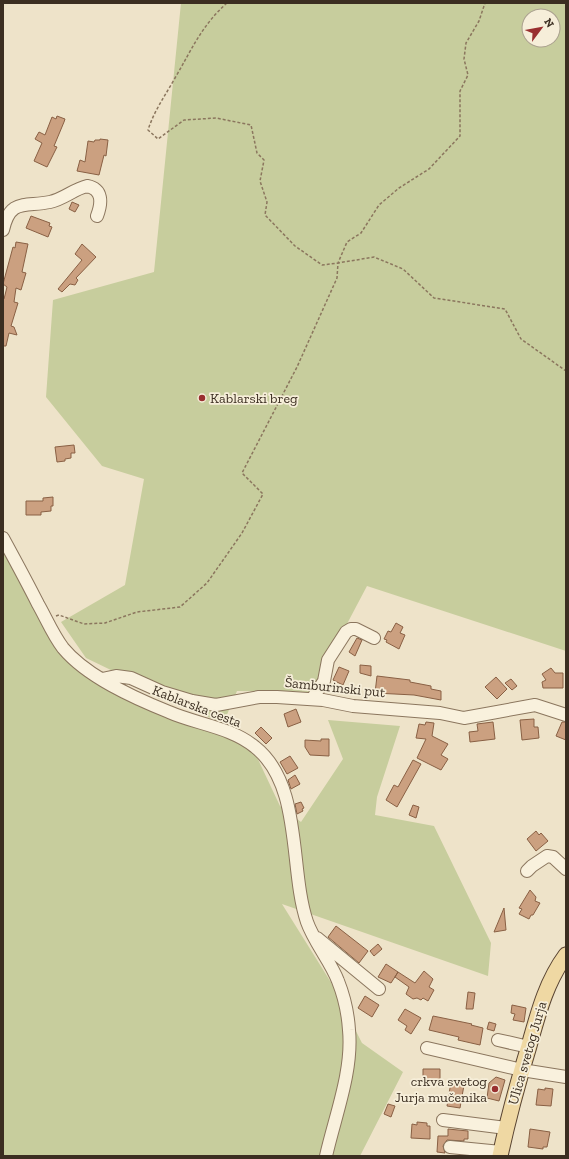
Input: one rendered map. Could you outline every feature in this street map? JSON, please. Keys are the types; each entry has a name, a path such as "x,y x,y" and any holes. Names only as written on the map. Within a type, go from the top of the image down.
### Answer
{"main road":[{"name":"Ulica svetog Jurja","path":"501,1154 506,1128 544,997 552,977 566,956"}],"street":[{"path":"3,230 6,217 15,207 50,202 87,186 97,190 101,198 97,216"},
{"name":"Kablarska cesta","path":"3,538 46,620 64,648 77,661 102,679 131,696 158,708 242,738 255,746 270,761 284,792 307,921 338,980 344,1000 349,1031 350,1049 347,1071 326,1156"},
{"path":"312,699 324,681 328,660 346,632 351,629 356,629 374,638"},
{"name":"Šamburinski put","path":"102,679 116,676 130,678 162,692 192,701 216,705 259,697 312,699 353,706 440,712 464,718 536,705 566,715"},
{"path":"527,871 547,856 553,857 566,869"},
{"name":"Kablarska cesta","path":"316,938 378,989"},
{"path":"338,980 358,971"},
{"path":"498,1040 529,1047"},
{"path":"427,1048 522,1070 566,1078"},
{"path":"444,1120 457,1120 506,1128"},
{"path":"450,1147 501,1154"}],"path":[{"path":"228,3 212,16 196,40 178,74 153,113 148,130 158,139 184,120 216,118 251,125 257,153 264,160 260,181 267,202 265,214 295,246 322,265 374,257 403,269 434,298 505,309 522,339 566,371"},
{"path":"46,620 59,615 84,624 105,623 137,612 180,607 207,583 242,533 263,494 242,473 297,367 331,292 337,278 338,263 346,242 362,233 379,205 399,188 429,169 460,136 460,91 468,75 464,59 466,43 478,22 485,3"}],"green space":[{"path":"181,3 566,3 566,651 367,586 311,692 237,691 223,724 86,658 61,622 125,585 144,479 102,466 46,397 53,300 154,272"},
{"path":"3,546 61,653 93,680 220,733 255,753 280,806 301,822 343,759 328,720 400,726 377,797 375,815 434,826 491,943 488,976 282,904 332,984 362,1043 403,1072 360,1156 3,1156"}],"building":[{"path":"57,116 65,119 54,146 57,147 47,167 34,161 42,143 35,139 39,132 45,135 52,117 56,119"},
{"path":"95,140 108,140 106,156 104,155 99,175 77,171 80,160 85,162 88,141 94,142"},
{"path":"72,202 79,205 75,212 69,209"},
{"path":"31,216 50,223 49,226 52,227 48,237 26,228"},
{"path":"16,242 28,244 22,272 26,273 21,290 16,288 14,302 18,303 11,326 14,327 17,335 9,333 6,346 3,346 3,298 4,299 7,287 3,284 13,247 15,248"},
{"path":"82,244 96,257 76,278 78,280 75,285 70,284 62,292 58,289 82,260 75,254"},
{"path":"74,445 75,453 71,453 71,458 65,459 65,461 57,462 55,447"},
{"path":"53,497 53,506 51,506 51,511 41,512 41,515 26,515 26,501 43,501 43,498"},
{"path":"396,623 403,627 400,633 405,635 399,649 386,642 387,640 384,639 388,631 391,632"},
{"path":"357,638 362,640 355,656 349,652"},
{"path":"360,665 371,666 371,676 360,673"},
{"path":"339,667 349,671 343,685 333,680"},
{"path":"551,668 555,673 563,673 563,688 543,688 542,682 546,680 542,674"},
{"path":"377,676 410,680 410,682 431,686 431,689 441,691 441,700 414,695 375,693"},
{"path":"496,677 507,689 497,699 485,687"},
{"path":"511,679 517,686 512,690 505,683"},
{"path":"296,709 301,722 288,727 284,714"},
{"path":"534,719 534,727 538,727 539,738 522,740 520,720"},
{"path":"426,722 434,723 432,736 448,744 441,755 448,759 441,770 417,758 426,739 416,738 419,724 425,725"},
{"path":"493,722 495,739 470,742 469,732 478,731 477,724"},
{"path":"562,722 566,722 566,740 556,736"},
{"path":"261,727 272,738 266,744 255,733"},
{"path":"321,739 329,739 329,756 310,755 305,747 305,740 321,741"},
{"path":"290,756 298,768 287,774 280,762"},
{"path":"413,760 421,764 397,807 386,800 394,785 398,787"},
{"path":"295,775 300,784 291,789 288,780"},
{"path":"301,802 304,808 302,809 303,811 297,814 295,804"},
{"path":"413,805 419,807 416,818 409,815"},
{"path":"536,831 539,835 541,833 548,841 536,851 527,839"},
{"path":"530,890 536,897 535,901 540,903 529,919 519,914 522,909 519,908"},
{"path":"504,908 506,930 494,932"},
{"path":"336,926 368,951 359,963 328,937"},
{"path":"378,944 382,949 374,956 370,951"},
{"path":"386,964 398,972 391,983 378,977"},
{"path":"424,971 433,979 429,987 434,990 428,1001 423,998 421,1000 417,998 413,999 406,994 409,987 395,977 398,972 415,983"},
{"path":"468,992 475,993 473,1009 466,1009"},
{"path":"365,996 379,1005 372,1017 358,1008"},
{"path":"512,1005 526,1008 524,1022 513,1020 515,1014 511,1013"},
{"path":"405,1009 421,1018 411,1034 405,1030 407,1026 398,1020"},
{"path":"433,1016 472,1024 471,1025 483,1028 480,1045 458,1040 459,1037 429,1030"},
{"path":"489,1022 496,1024 494,1031 487,1029"},
{"path":"423,1069 440,1069 440,1083 423,1082"},
{"name":"crkva svetog Jurja mučenika","path":"496,1077 505,1080 499,1101 487,1098 489,1083"},
{"path":"451,1082 464,1085 460,1108 447,1106"},
{"path":"545,1088 553,1089 551,1106 536,1105 538,1089 545,1090"},
{"path":"388,1104 395,1106 391,1117 384,1114"},
{"path":"417,1122 427,1123 427,1126 430,1126 430,1139 411,1138 412,1124 417,1125"},
{"path":"448,1129 468,1131 468,1139 464,1139 464,1141 447,1140 443,1146 445,1153 437,1152 438,1136 448,1136"},
{"path":"530,1129 550,1132 547,1147 543,1147 543,1149 528,1147"}],"place":[{"name":"Kablarski breg","path":"202,398"},
{"name":"crkva svetog Jurja mučenika","path":"495,1089"}]}
